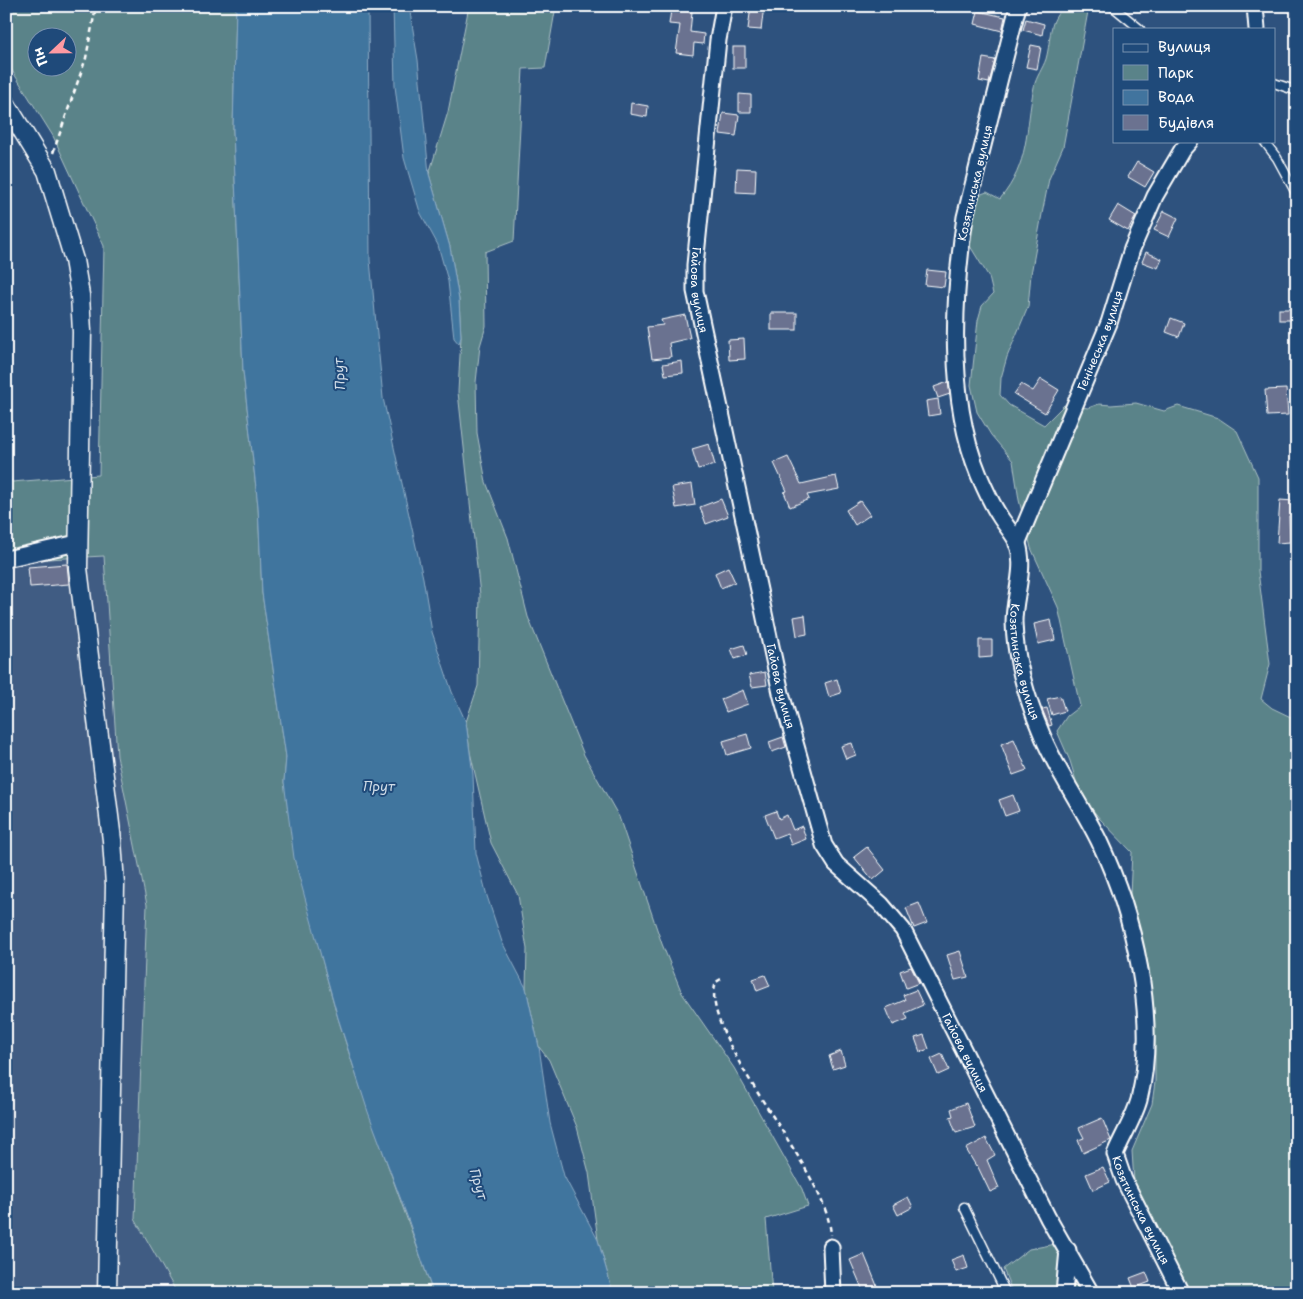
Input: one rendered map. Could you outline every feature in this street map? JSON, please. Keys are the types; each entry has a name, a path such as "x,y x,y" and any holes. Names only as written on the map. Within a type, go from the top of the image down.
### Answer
{"street":[{"name":"Гайова вулиця","path":"724,6 718,40 694,265 695,291 781,693 824,845 836,864 881,904 904,930 1048,1218 1091,1293"},
{"name":"Козятинська вулиця","path":"1018,6 965,217 957,286 957,374 964,431 986,490 997,513 1018,544 1021,576 1014,621 1017,650 1043,737 1099,842 1115,882 1141,967 1146,1041 1138,1101 1115,1154 1124,1180 1181,1293"},
{"path":"1255,6 1257,28"},
{"path":"6,104 47,171 74,260 80,295 82,332 77,544 80,593 111,826 116,885 107,1293"},
{"name":"Генічеська вулиця","path":"1018,544 1108,323 1132,249 1155,196 1182,150 1189,142"},
{"path":"6,559 77,544"},
{"path":"831,1246 833,1293"},
{"path":"1064,1293 1068,1250"}],"lane":[{"path":"1112,6 1139,28"},
{"path":"1276,84 1297,92"},
{"path":"1265,142 1277,158 1297,195"},
{"path":"964,1207 1006,1293"}],"path":[{"path":"47,171 86,58 96,6"},
{"path":"721,980 716,982 712,992 725,1035 816,1186 830,1224 831,1246"}],"shaded area":[{"path":"104,556 117,756 147,905 135,1219 177,1293 6,1293 6,567 29,560"}],"green space":[{"path":"6,6 236,6 233,130 243,371 258,506 262,593 286,757 284,782 315,930 338,1018 360,1087 433,1293 177,1293 135,1219 147,905 117,756 104,556 29,560 6,567 6,471 12,482 99,475 104,246 53,136 6,61"},
{"path":"469,6 556,6 545,68 523,69 514,241 485,252 486,326 480,346 476,382 477,433 486,482 508,538 528,617 584,755 619,817 662,944 682,993 734,1068 802,1189 808,1206 766,1219 772,1293 613,1293 598,1240 589,1173 577,1127 549,1060 539,1047 526,988 527,949 518,895 491,843 470,752 466,722 478,686 480,595 458,392 461,337 459,300 450,247 429,174 448,112"},
{"path":"1065,6 1089,6 1063,147 1049,179 1031,274 1028,307 1007,357 1001,378 1000,395 1009,405 1044,425 1064,405 1088,408 1099,404 1136,403 1164,411 1178,406 1218,418 1237,431 1258,477 1258,571 1270,664 1261,699 1272,708 1297,720 1297,1293 1188,1293 1134,1182 1132,1151 1152,1104 1155,1082 1155,1040 1149,969 1130,895 1132,852 1100,819 1080,794 1070,761 1057,731 1067,716 1080,706 1058,607 1031,548 1019,500 1013,461 991,435 977,412 971,385 978,320 982,306 993,294 989,277 970,246 969,220 973,197 987,192 1000,199 1010,186 1017,172 1025,146 1035,83 1046,59 1055,18"},
{"path":"1056,1244 1084,1293 1013,1293 1003,1269 1029,1249"}],"water":[{"name":"Прут","path":"236,6 368,6 370,260 383,398 423,578 432,632 452,692 466,722 473,775 476,853 487,896 502,942 526,988 539,1047 550,1123 564,1176 598,1240 613,1293 433,1293 407,1216 368,1112 338,1018 294,858 284,782 286,757 262,593 258,506 243,371 233,130"},
{"path":"393,6 409,6 418,60 429,174 450,247 459,300 461,337 459,344 454,338 448,281 438,245 420,212 404,158 395,86"}],"building":[{"path":"751,6 764,6 761,30 748,29"},
{"path":"671,10 692,12 690,32 704,34 703,44 694,43 693,55 676,53 680,25 669,24"},
{"path":"978,11 1005,17 1002,31 975,24"},
{"path":"1026,19 1044,24 1042,35 1023,30"},
{"path":"1031,45 1041,47 1037,69 1026,67"},
{"path":"733,47 745,47 745,68 733,68"},
{"path":"983,58 995,60 989,83 979,81"},
{"path":"739,94 751,95 751,112 739,112"},
{"path":"631,103 648,106 647,117 630,114"},
{"path":"723,113 739,115 736,136 720,134"},
{"path":"1137,162 1154,172 1145,187 1128,177"},
{"path":"737,168 756,169 755,193 736,192"},
{"path":"1118,205 1136,216 1128,231 1109,220"},
{"path":"1164,211 1178,218 1169,237 1154,230"},
{"path":"1146,252 1162,259 1158,268 1142,262"},
{"path":"927,270 946,272 944,287 925,285"},
{"path":"1279,309 1292,309 1292,320 1279,320"},
{"path":"771,313 797,313 797,330 771,330"},
{"path":"685,315 690,338 669,343 671,357 652,359 647,327 663,325 661,320"},
{"path":"1171,318 1184,323 1179,337 1166,332"},
{"path":"744,339 745,359 729,360 728,340"},
{"path":"682,361 683,373 665,375 663,364"},
{"path":"1041,379 1059,390 1045,413 1014,394 1021,384 1033,391"},
{"path":"948,382 950,394 938,398 934,387"},
{"path":"1286,389 1288,415 1267,416 1265,390"},
{"path":"938,399 940,414 928,416 926,401"},
{"path":"709,444 715,465 698,469 692,449"},
{"path":"788,457 801,484 836,476 839,489 807,495 809,499 790,507 784,492 787,491 774,463"},
{"path":"692,484 695,505 676,508 672,487"},
{"path":"721,499 728,516 706,524 700,507"},
{"path":"1280,500 1294,501 1294,516 1289,516 1290,542 1277,543"},
{"path":"860,501 870,515 855,525 846,510"},
{"path":"67,564 69,584 30,587 28,567"},
{"path":"728,567 735,582 721,588 715,573"},
{"path":"805,615 807,634 797,636 794,617"},
{"path":"1051,620 1055,640 1038,644 1034,624"},
{"path":"979,640 992,640 992,657 979,658"},
{"path":"744,645 747,655 735,659 731,649"},
{"path":"765,672 767,685 752,687 749,675"},
{"path":"837,679 841,693 829,697 825,683"},
{"path":"743,690 748,704 726,712 721,699"},
{"path":"1060,696 1065,711 1052,715 1047,699"},
{"path":"1047,708 1052,725 1049,726 1042,709"},
{"path":"747,734 751,748 727,755 723,741"},
{"path":"783,737 786,747 772,752 769,742"},
{"path":"1014,739 1027,770 1013,775 1001,744"},
{"path":"852,743 856,755 846,759 841,746"},
{"path":"1013,795 1019,811 1005,816 999,800"},
{"path":"776,811 779,819 787,815 793,830 802,826 806,839 791,845 787,833 774,838 765,815"},
{"path":"867,847 885,870 873,880 854,857"},
{"path":"919,903 927,923 914,928 906,908"},
{"path":"960,951 968,977 955,980 947,955"},
{"path":"911,967 919,983 906,988 900,971"},
{"path":"765,975 770,986 757,991 753,979"},
{"path":"916,990 923,1005 905,1013 908,1019 893,1025 886,1008 905,1000 903,995"},
{"path":"924,1035 929,1049 920,1052 915,1038"},
{"path":"841,1051 845,1065 833,1069 829,1056"},
{"path":"942,1054 949,1070 938,1075 931,1059"},
{"path":"966,1103 975,1127 956,1133 950,1117 953,1116 951,1109"},
{"path":"1102,1118 1111,1140 1083,1153 1078,1140 1084,1138 1079,1128"},
{"path":"986,1138 995,1155 987,1160 999,1188 990,1192 977,1165 966,1149"},
{"path":"1103,1167 1110,1182 1093,1190 1086,1174"},
{"path":"908,1197 913,1207 898,1215 893,1205"},
{"path":"864,1254 880,1293 864,1293 850,1260"},
{"path":"964,1255 968,1268 956,1272 951,1260"},
{"path":"1146,1272 1150,1282 1134,1288 1130,1278"}]}
